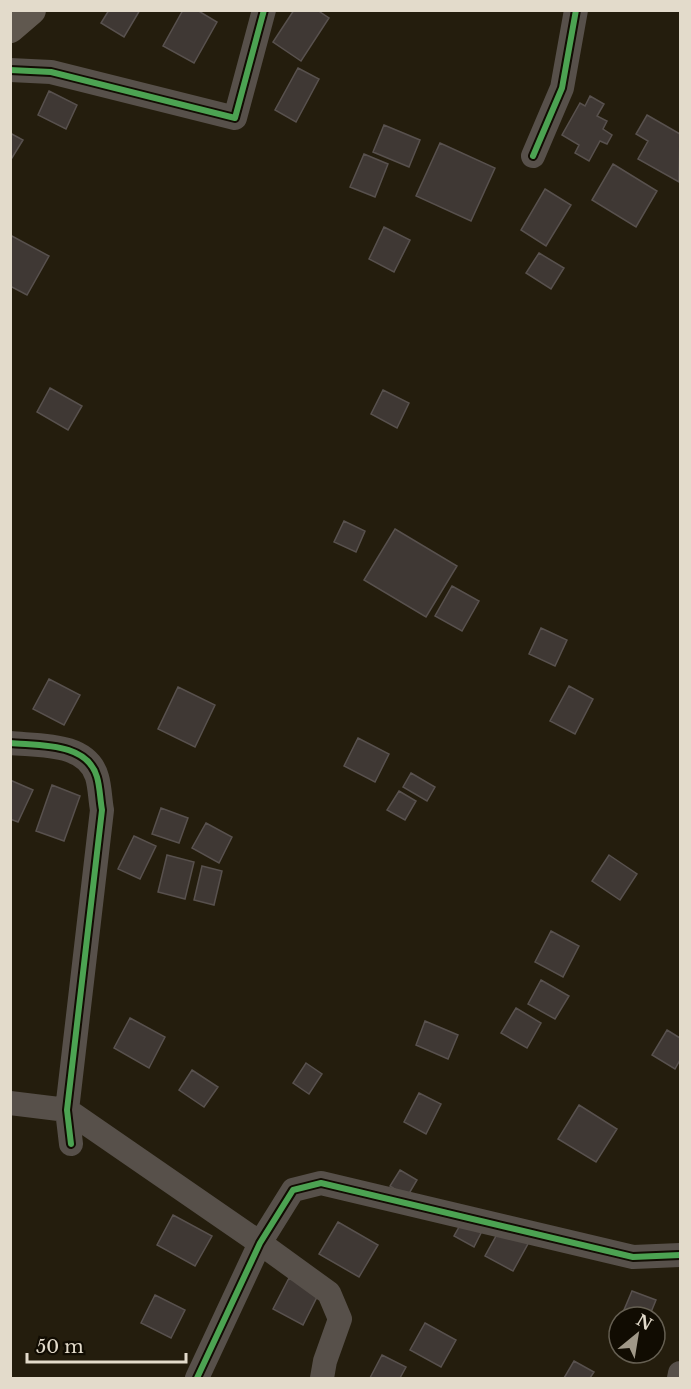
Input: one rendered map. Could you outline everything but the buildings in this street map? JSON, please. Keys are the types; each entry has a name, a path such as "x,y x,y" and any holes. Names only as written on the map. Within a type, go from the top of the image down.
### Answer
{"main road":[{"path":"10,28 31,10"}],"street":[{"path":"10,70 51,72 235,118 264,10"},
{"path":"533,156 561,88 576,10"},
{"path":"10,743 67,748 85,759 96,775 102,810 67,1110 71,1144"},
{"path":"10,1103 67,1110 329,1293 340,1319 325,1361 322,1378"},
{"path":"197,1378 260,1243 293,1190 321,1183 633,1257 681,1255"},
{"path":"679,1378 681,1373"}],"cycle path":[{"path":"10,70 51,72 235,118 264,10"},
{"path":"533,156 562,88 576,10"},
{"path":"10,743 48,746 73,752 83,757 92,766 99,785 102,810 67,1110 71,1144"},
{"path":"197,1378 260,1243 293,1190 321,1183 633,1257 680,1255"}]}
